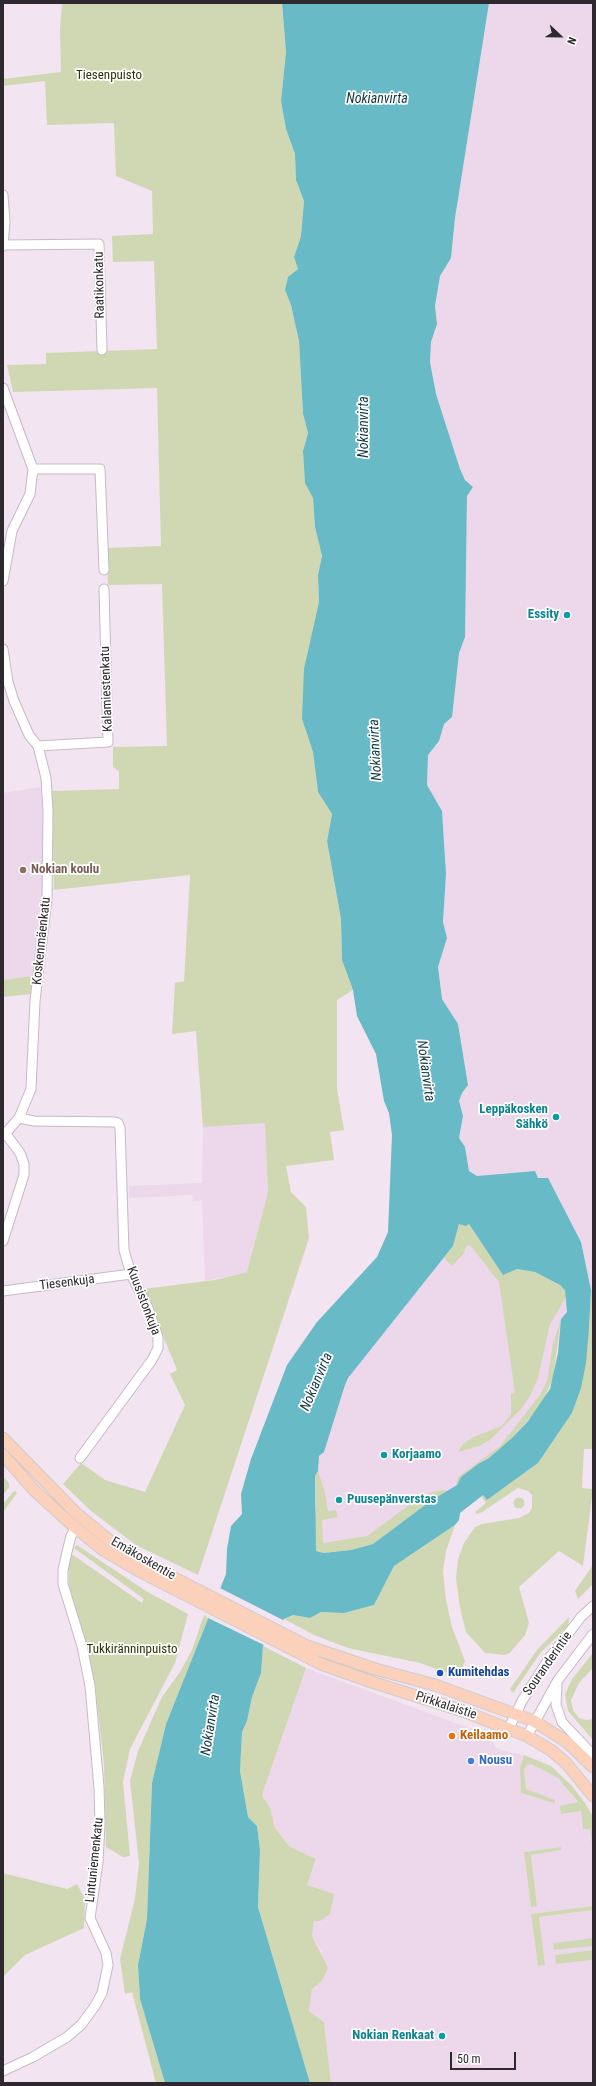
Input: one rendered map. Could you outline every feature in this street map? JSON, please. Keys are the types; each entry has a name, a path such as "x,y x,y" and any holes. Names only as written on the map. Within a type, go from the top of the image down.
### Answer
{"main road":[{"name":"Emäkoskentie","path":"3,1438 87,1523 115,1545 191,1592 305,1650"},
{"name":"Emäkoskentie","path":"3,1456 36,1491 76,1528 103,1550 136,1570 191,1592"},
{"name":"Pirkkalaistie","path":"305,1650 435,1685 516,1714 534,1722 567,1742 593,1767"},
{"name":"Pirkkalaistie","path":"305,1650 369,1681 509,1728 527,1736 552,1751 566,1763 593,1796"}],"street":[{"path":"3,195 5,222 3,245"},
{"name":"Raatikonkatu","path":"3,245 99,244 102,350"},
{"path":"3,388 33,469 30,494 12,531 3,581"},
{"path":"33,469 100,469 104,570"},
{"path":"3,529 12,531"},
{"name":"Kalamiestenkatu","path":"38,746 108,742 104,589"},
{"name":"Koskenmäenkatu","path":"3,649 8,682 14,701 29,735 38,746 46,778 48,812 47,898 35,1001 31,1089 19,1118 4,1135"},
{"name":"Kuusistonkuja","path":"19,1118 34,1121 118,1123 120,1128 123,1191 122,1239 131,1274 155,1326 158,1337 158,1348 152,1360 80,1458"},
{"path":"3,1241 11,1220 24,1175 24,1164 20,1153 4,1135"},
{"name":"Tiesenkuja","path":"3,1291 131,1274"},
{"name":"Lintuniemenkatu","path":"3,2071 33,2057 67,2037 81,2026 95,2006 106,1977 108,1965 106,1953 90,1918 98,1862 100,1824 99,1787 90,1686 82,1646 63,1584 63,1570 67,1552 71,1536 76,1528"},
{"name":"Souranderintie","path":"509,1728 550,1658 582,1617 593,1606"},
{"name":"Souranderintie","path":"527,1736 558,1680 593,1634"},
{"path":"558,1680 556,1700 560,1718 567,1728 593,1755"}],"shaded area":[{"path":"489,3 593,3 593,1288 591,1290 581,1242 538,1179 535,1171 477,1176 469,1171 465,1148 459,1138 463,1116 459,1101 462,1093 468,1085 458,1024 442,999 438,967 447,938 443,922 446,874 442,811 427,785 428,754 439,741 459,653 465,637 467,496 473,487 465,480 460,469 436,394 430,362 431,342 437,324 435,306 440,276 451,258 455,218"},
{"name":"Nokian koulu","path":"41,787 44,842 43,898 33,976 3,980 3,793"},
{"path":"265,1122 268,1192 247,1272 205,1281 202,1200 193,1201 192,1195 129,1198 129,1186 202,1183 203,1127"},
{"path":"459,1224 517,1269 565,1290 567,1312 561,1319 553,1378 528,1421 457,1485 373,1544 324,1553 314,1536 319,1456 324,1452 345,1385 348,1378 453,1246"},
{"path":"306,1668 488,1735 497,1749 524,1755 522,1760 522,1794 555,1800 526,1790 524,1770 527,1765 531,1764 558,1778 573,1795 581,1811 583,1829 590,1829 593,1853 593,1906 531,1914 538,1966 545,1965 539,1917 593,1910 593,1938 553,1943 554,1950 593,1946 593,1950 555,1955 556,1964 593,1960 593,2083 331,2083 324,2022 309,2011 312,1989 322,1981 321,1951 312,1936 314,1921 307,1885 316,1859 289,1846 275,1828 270,1808 262,1795","holes":["561,1847 561,1850 531,1855 537,1905 531,1907 524,1852"]}],"green space":[{"name":"Tiesenpuisto","path":"62,3 282,3 286,52 281,101 286,129 295,154 296,180 304,201 301,236 294,257 298,269 285,290 291,305 299,341 303,414 308,433 303,451 305,483 313,498 315,527 322,556 318,575 319,602 302,719 313,752 318,792 332,814 327,841 341,919 342,960 353,990 337,1000 337,1089 344,1130 330,1132 334,1160 286,1166 291,1192 306,1207 309,1238 198,1575 136,1545 91,1511 63,1484 81,1463 105,1480 145,1492 185,1405 170,1374 177,1370 144,1289 215,1280 247,1272 268,1192 265,1123 203,1127 196,1031 172,1034 175,983 184,981 190,875 54,890 52,791 119,789 119,771 113,767 113,747 167,746 162,584 108,585 107,548 161,546 157,388 13,392 7,365 46,364 46,353 157,349 154,261 113,262 112,236 153,234 152,191 116,176 114,123 47,125 45,81 3,86 3,79 61,72 60,29"},
{"path":"33,976 31,994 3,997 3,980"},
{"path":"459,1224 469,1224 503,1275 517,1269 535,1272 560,1285 565,1290 566,1297 550,1324 538,1378 530,1396 521,1409 490,1440 479,1446 458,1452 463,1444 473,1437 502,1426 511,1414 511,1394 515,1393 499,1282 470,1245 466,1246 464,1253 452,1266 444,1258 453,1246"},
{"path":"593,1288 593,1449 584,1449 582,1488 593,1489 583,1566 559,1551 519,1587 529,1623 525,1635 510,1653 505,1655 485,1653 466,1632 460,1608 456,1578 458,1559 464,1543 475,1527 482,1524 519,1518 529,1513 532,1508 532,1495 528,1491 518,1488 482,1512 477,1514 475,1512 486,1503 481,1496 483,1495 487,1500 538,1463 572,1413 589,1328 591,1290"},
{"path":"561,1319 553,1378 542,1403 513,1437 489,1458 478,1464 461,1477 457,1485 456,1483 458,1477 500,1446 540,1395 547,1381 553,1344"},
{"path":"318,1471 325,1493 328,1511 336,1510 338,1517 322,1520 323,1543 367,1536 423,1495 441,1490 447,1491 373,1544 351,1550 324,1553 315,1551 315,1476"},
{"path":"3,1477 9,1483 9,1487 3,1495"},
{"path":"15,1491 17,1493 3,1512 3,1504"},
{"path":"517,1498 521,1498 523,1499 523,1507 517,1508 514,1505 514,1501"},
{"path":"455,1525 446,1551 443,1571 446,1600 452,1627 465,1661 458,1677 420,1663 348,1648 314,1635 284,1619 293,1615 310,1618 321,1612 344,1613 374,1605 394,1566"},
{"name":"Tukkiränninpuisto","path":"77,1545 146,1591 188,1614 175,1663 130,1749 123,1782 130,1856 123,1857 106,1847 104,1764 95,1684 69,1585 69,1559 73,1555 142,1603 144,1599 74,1548"},
{"path":"593,1565 593,1584 578,1599 575,1591"},
{"path":"204,1615 209,1617 166,1724 152,1783 147,1919 138,1965 140,1999 165,2083 156,2083 132,1992 125,1994 120,1959 135,1899 139,1863 130,1781 138,1751 162,1697 180,1672 192,1650"},
{"path":"569,1617 568,1626 541,1652 513,1693 510,1689 537,1650"},
{"path":"263,1646 306,1668 262,1795 270,1808 275,1828 289,1846 316,1859 307,1885 334,1894 330,1914 320,1921 314,1921 312,1936 328,1968 322,1981 312,1989 309,2011 324,2022 331,2083 310,2083 258,1907 260,1850 257,1826 248,1817 240,1771 242,1732 247,1721 252,1697 261,1673"},
{"path":"593,1653 593,1668 579,1683 571,1700 573,1710 579,1718 586,1720 593,1719 593,1740 568,1711 565,1694 572,1679"},
{"path":"524,1755 551,1766 572,1786 585,1803 593,1817 593,1853 590,1829 583,1829 581,1811 561,1814 560,1806 578,1802 558,1778 531,1764 527,1765 524,1770 526,1789 555,1800 555,1802 554,1803 521,1793 520,1768"},
{"path":"561,1847 561,1850 531,1855 537,1906 531,1907 524,1852"},
{"path":"3,1873 67,1889 77,1884 85,1899 84,1928 25,1955 3,1977"},
{"path":"593,1906 593,1910 539,1917 545,1965 538,1966 531,1914"},
{"path":"593,1938 593,1946 554,1950 553,1943"},
{"path":"593,1950 593,1960 556,1964 555,1955"}],"water":[{"name":"Nokianvirta","path":"282,3 489,3 455,218 451,258 440,276 435,306 437,324 431,342 430,362 436,394 460,469 465,480 473,487 467,496 465,637 459,653 452,717 444,724 439,741 428,755 427,785 442,811 446,874 443,922 447,938 438,967 442,999 458,1024 468,1085 462,1093 459,1101 463,1116 459,1138 465,1147 469,1171 477,1176 535,1171 538,1178 548,1178 581,1242 591,1290 589,1328 586,1363 581,1388 572,1413 538,1463 487,1500 483,1495 460,1513 459,1520 455,1525 394,1566 374,1605 344,1613 321,1612 310,1618 293,1615 284,1619 263,1646 261,1673 252,1697 247,1721 242,1732 240,1771 248,1817 257,1826 260,1850 258,1907 310,2083 165,2083 140,1999 138,1965 147,1919 152,1783 166,1724 226,1574 227,1549 231,1526 242,1514 241,1494 251,1459 287,1365 317,1322 377,1257 388,1232 392,1135 389,1113 384,1101 376,1054 357,1016 353,990 342,960 341,919 327,841 332,814 318,792 313,752 302,719 304,669 319,602 318,575 322,556 315,527 313,498 305,483 303,451 308,433 303,414 299,341 291,305 285,290 288,277 298,269 294,257 301,236 304,201 296,180 295,154 286,129 281,101 286,52","holes":["459,1224 466,1226 469,1224 503,1275 517,1269 535,1272 560,1285 565,1290 567,1312 561,1319 558,1353 550,1389 528,1421 513,1437 489,1458 478,1464 461,1477 457,1485 432,1500 373,1544 351,1550 324,1553 316,1551 315,1476 318,1471 319,1456 324,1452 348,1378 453,1246"]}],"pier":[{"path":"218,1587 285,1621 266,1646 206,1617"}],"place":[{"name":"Essity","path":"567,615"},
{"name":"Nokian koulu","path":"23,870"},
{"name":"Leppäkosken Sähkö","path":"556,1117"},
{"name":"Korjaamo","path":"384,1455"},
{"name":"Puusepänverstas","path":"339,1500"},
{"name":"Kumitehdas","path":"440,1673"},
{"name":"Keilaamo","path":"452,1736"},
{"name":"Nousu","path":"471,1761"},
{"name":"Nokian Renkaat","path":"442,2036"}]}
